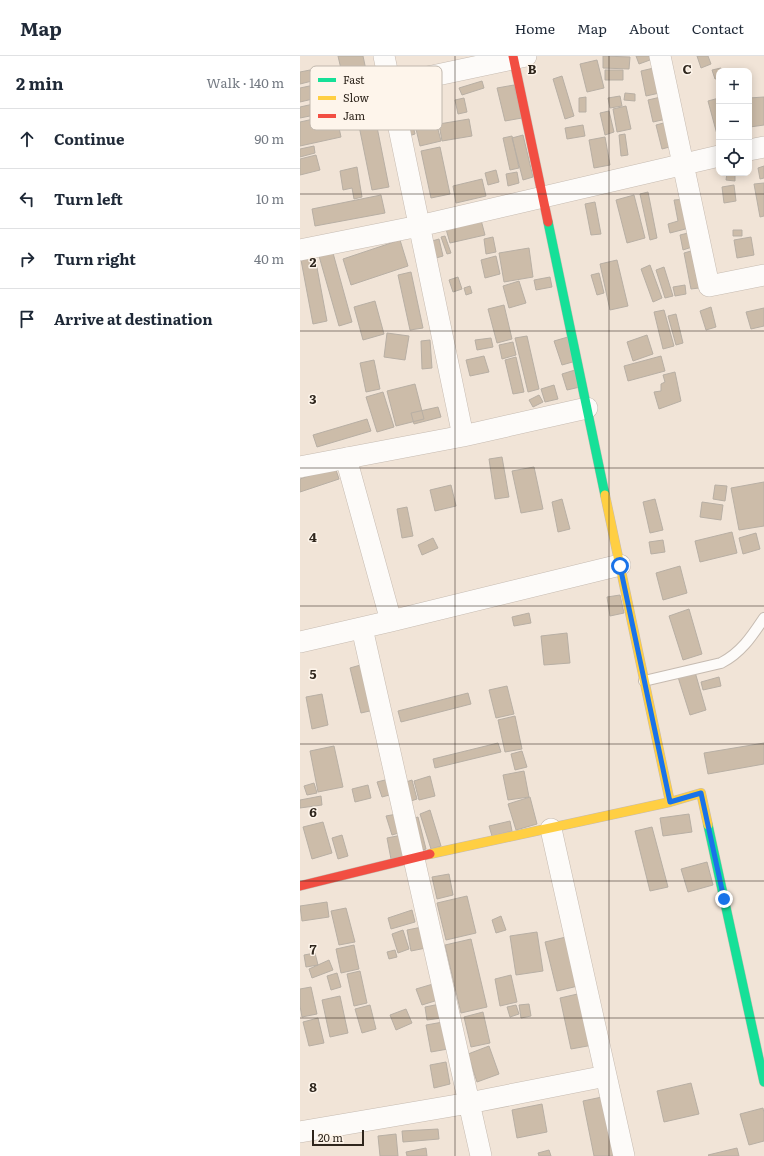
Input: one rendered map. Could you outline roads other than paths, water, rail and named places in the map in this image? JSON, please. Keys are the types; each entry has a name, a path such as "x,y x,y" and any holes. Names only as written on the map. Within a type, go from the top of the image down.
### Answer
{"street":[{"path":"384,56 386,66"},
{"path":"660,56 709,286 764,275"},
{"path":"442,74 518,57 543,197 670,802"},
{"path":"399,130 463,436"},
{"path":"752,149 764,147"},
{"path":"300,250 419,226 716,157"},
{"path":"300,467 463,436 587,408"},
{"path":"346,458 391,621"},
{"path":"300,642 620,566"},
{"path":"362,628 481,1156"},
{"path":"300,886 414,858 670,802 701,793 764,1082"},
{"path":"550,829 624,1156"},
{"path":"300,1132 469,1103 606,1076"}],"lane":[{"path":"644,680 721,663 732,658 748,641 764,618"}]}
